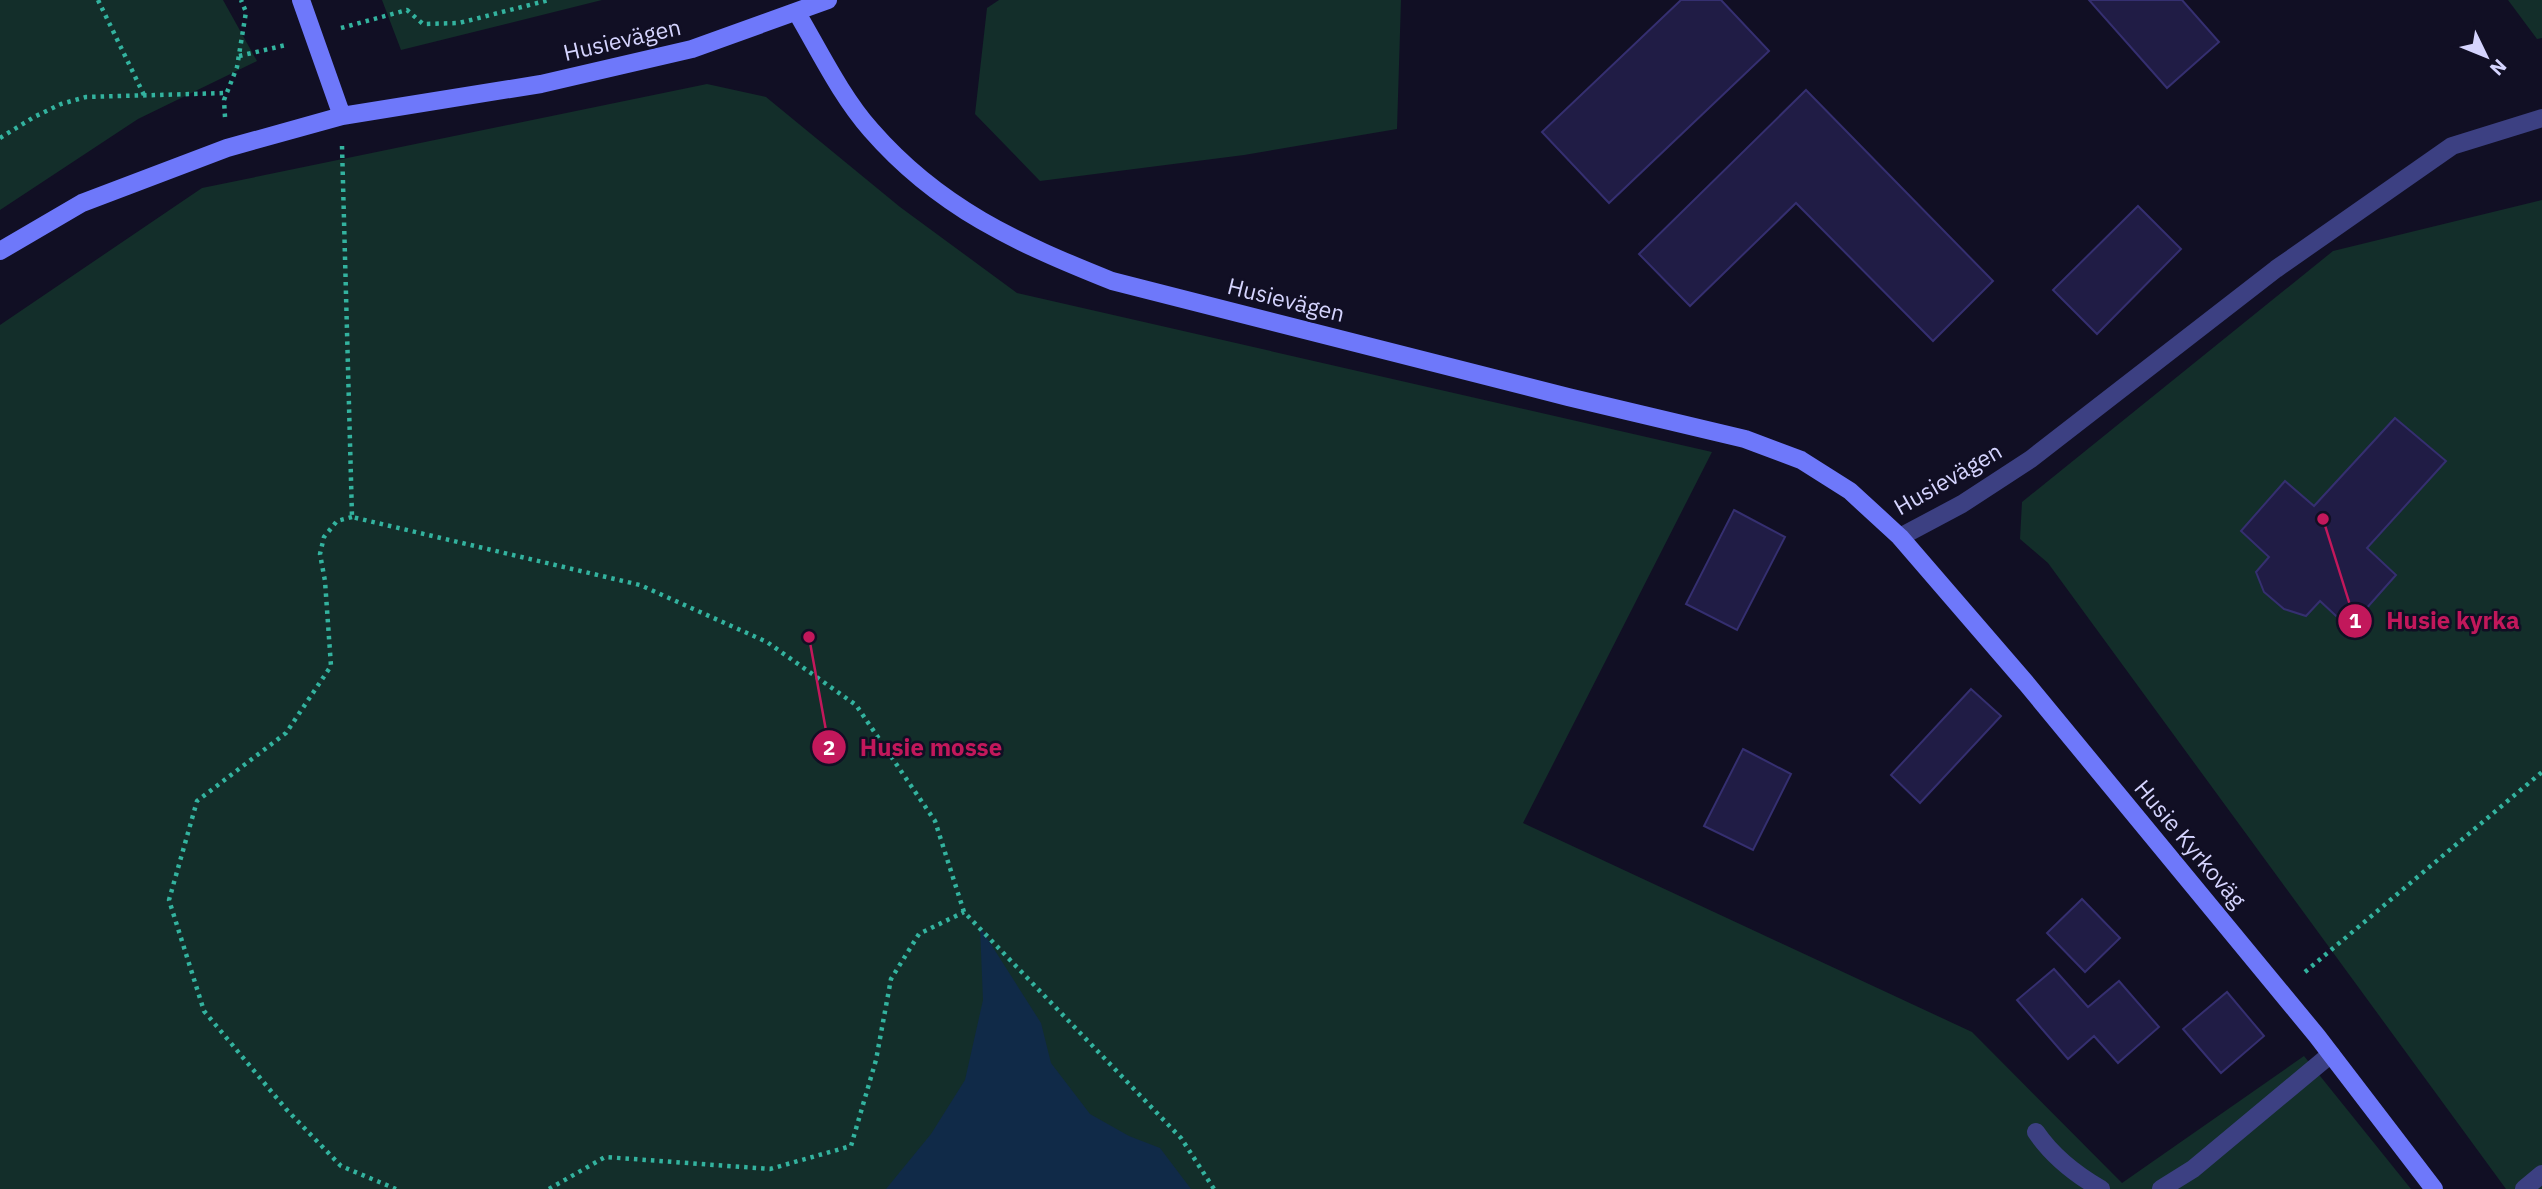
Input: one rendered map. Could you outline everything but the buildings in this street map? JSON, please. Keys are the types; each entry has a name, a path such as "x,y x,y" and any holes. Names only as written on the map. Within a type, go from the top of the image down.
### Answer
{"street":[{"path":"300,0 341,116"},
{"path":"797,13 828,0"},
{"name":"Husievägen","path":"0,251 82,203 227,148 341,116 541,84 692,49 797,13 869,129 911,171 952,204 1007,236 1112,281 1568,397 1745,439 1801,460 1850,491 1900,537 1962,504 2031,459 2276,269 2452,146 2542,118"},
{"name":"Husie Kyrkoväg","path":"1900,537 2026,683 2281,992 2434,1189"},
{"path":"2161,1189 2193,1169 2331,1054"},
{"path":"2036,1132 2046,1147 2077,1175 2101,1189"},
{"path":"2525,1189 2542,1174"}],"path":[{"path":"98,0 144,95"},
{"path":"227,148 224,100 239,56 246,12 242,0"},
{"path":"239,56 263,52 407,10 423,24 459,23 549,0"},
{"path":"0,138 61,104 86,97 226,93"},
{"path":"341,116 352,517"},
{"path":"396,1189 341,1166 286,1109 204,1011 169,900 197,801 286,733 331,666 325,581 320,554 324,537 337,521 352,517 640,586 767,642 856,705 935,821 964,912 1181,1138 1214,1189"},
{"path":"2281,992 2542,772"},
{"path":"550,1189 605,1157 770,1169 851,1146 876,1060 891,979 919,934 964,912"}],"green space":[{"path":"0,0 223,0 257,61 138,119 0,210"},
{"path":"382,0 602,0 401,50"},
{"path":"999,0 1401,0 1397,129 1244,155 1040,181 975,114 987,8"},
{"path":"2508,0 2542,0 2542,38 2537,39"},
{"path":"707,84 766,97 900,207 1017,293 1712,452 1523,823 1972,1032 2122,1183 2304,1056 2411,1189 0,1189 0,325 202,188"},
{"path":"2542,200 2542,1189 2506,1189 2048,563 2020,539 2022,502 2333,251"}],"water":[{"path":"980,927 1041,1023 1051,1063 1090,1114 1129,1136 1160,1148 1191,1189 886,1189 931,1134 965,1080 983,1000"}],"place":[{"name":"Husie kyrka","path":"2323,519"},
{"name":"Husie mosse","path":"809,637"}]}
